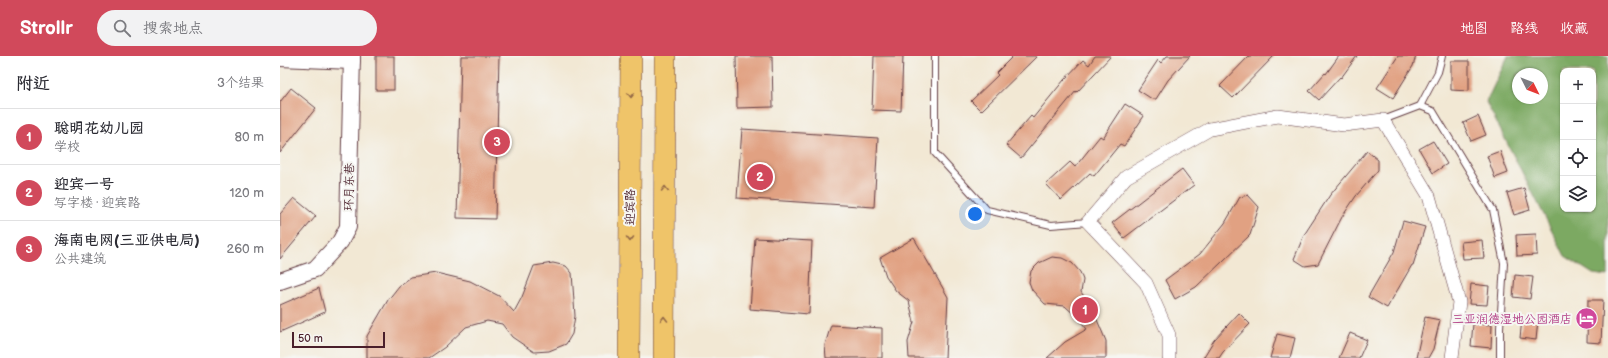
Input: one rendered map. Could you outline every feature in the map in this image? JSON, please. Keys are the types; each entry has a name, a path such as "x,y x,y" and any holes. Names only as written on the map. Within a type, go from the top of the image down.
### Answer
{"highway":[{"name":"迎宾路","path":"630,358 631,56"},
{"path":"664,358 665,56"}],"street":[{"path":"280,58 352,58"},
{"name":"环月东巷","path":"280,281 315,269 340,242 348,227 352,58"},
{"path":"1169,358 1169,335 1146,283 1088,222 1126,177 1210,129 1278,116 1344,125 1383,120 1429,196 1460,302 1452,358"}],"lane":[{"path":"935,56 935,153 987,210 1051,225 1088,222"},
{"path":"1383,120 1420,106 1438,72 1442,56"},
{"path":"1420,106 1433,111 1492,210 1504,263 1500,328 1500,358"}],"green space":[{"path":"1508,56 1608,56 1608,276 1593,274 1565,256 1486,102"}],"building":[{"path":"376,56 394,56 394,90 376,90"},
{"path":"461,56 499,56 495,219 457,218"},
{"path":"736,56 772,56 773,107 737,108"},
{"path":"874,56 903,56 901,111 872,110"},
{"path":"1013,56 1037,56 981,111 971,101 998,75 996,73"},
{"path":"1095,56 1111,56 1077,92 1076,91 1021,158 1006,145 1031,116 1033,118 1064,80 1083,60 1089,65"},
{"path":"1167,56 1190,56 1168,80 1156,99 1152,99 1138,90 1158,60 1161,63"},
{"path":"1249,56 1274,56 1233,98 1220,86"},
{"path":"1339,56 1357,56 1341,78 1340,77 1319,100 1309,91 1325,73 1326,74"},
{"path":"1398,56 1416,56 1413,66 1393,98 1377,88"},
{"path":"1451,61 1469,61 1469,91 1451,90"},
{"path":"291,88 316,108 280,153 280,102"},
{"path":"1125,104 1144,116 1124,146 1120,144 1094,176 1090,173 1061,200 1046,184 1070,162 1075,167 1100,136 1103,138"},
{"path":"1478,116 1486,135 1471,141 1463,123"},
{"path":"742,129 878,138 874,207 737,198"},
{"path":"1433,141 1447,164 1433,173 1419,149"},
{"path":"1367,151 1378,160 1378,170 1356,196 1342,217 1318,264 1305,266 1294,259 1304,235 1330,195"},
{"path":"1500,151 1508,173 1495,178 1487,156"},
{"path":"1182,169 1194,185 1124,238 1112,223"},
{"path":"1524,188 1530,210 1514,215 1507,193"},
{"path":"1248,195 1259,207 1250,235 1196,287 1175,299 1165,280 1200,254 1225,223 1240,197"},
{"path":"294,198 316,216 280,259 280,214"},
{"path":"1403,221 1425,227 1413,265 1387,308 1368,297 1394,252"},
{"path":"1536,234 1537,255 1517,256 1516,235"},
{"path":"755,238 812,241 809,314 750,309"},
{"path":"914,238 948,297 945,358 909,358 908,342 914,322 909,301 896,291 886,276 880,258"},
{"path":"1482,240 1484,258 1463,259 1461,242"},
{"path":"1052,257 1062,258 1072,263 1080,272 1083,280 1081,292 1092,308 1106,341 1106,358 1047,358 1065,342 1087,329 1065,306 1045,304 1032,290 1029,282 1031,271 1039,263"},
{"path":"553,263 566,266 572,273 575,316 572,334 566,344 549,351 534,352 512,337 502,324 487,321 466,327 445,347 429,358 367,358 367,336 388,300 399,286 411,277 436,273 470,281 499,296 514,312 522,297 534,266"},
{"path":"1515,275 1533,277 1530,299 1513,297"},
{"path":"1471,284 1489,286 1487,305 1469,304"},
{"path":"319,288 325,312 280,332 280,305"},
{"path":"1588,300 1603,300 1601,343 1587,342"},
{"path":"1239,313 1250,324 1219,358 1203,358 1214,340"},
{"path":"1425,317 1440,320 1433,349 1428,358 1416,358"},
{"path":"1522,319 1538,320 1536,340 1520,338"},
{"path":"1473,324 1492,325 1491,348 1471,346"},
{"path":"831,325 882,328 882,358 826,358 825,345"},
{"path":"1350,333 1367,340 1359,358 1339,358"},
{"path":"1277,334 1295,338 1290,358 1270,358"}],"place":[{"name":"海南电网(三亚供电局)","path":"497,142"},
{"name":"迎宾一号","path":"760,177"},
{"name":"聪明花幼儿园","path":"1085,310"},
{"name":"三亚润德湿地公园酒店","path":"1587,319"}]}
